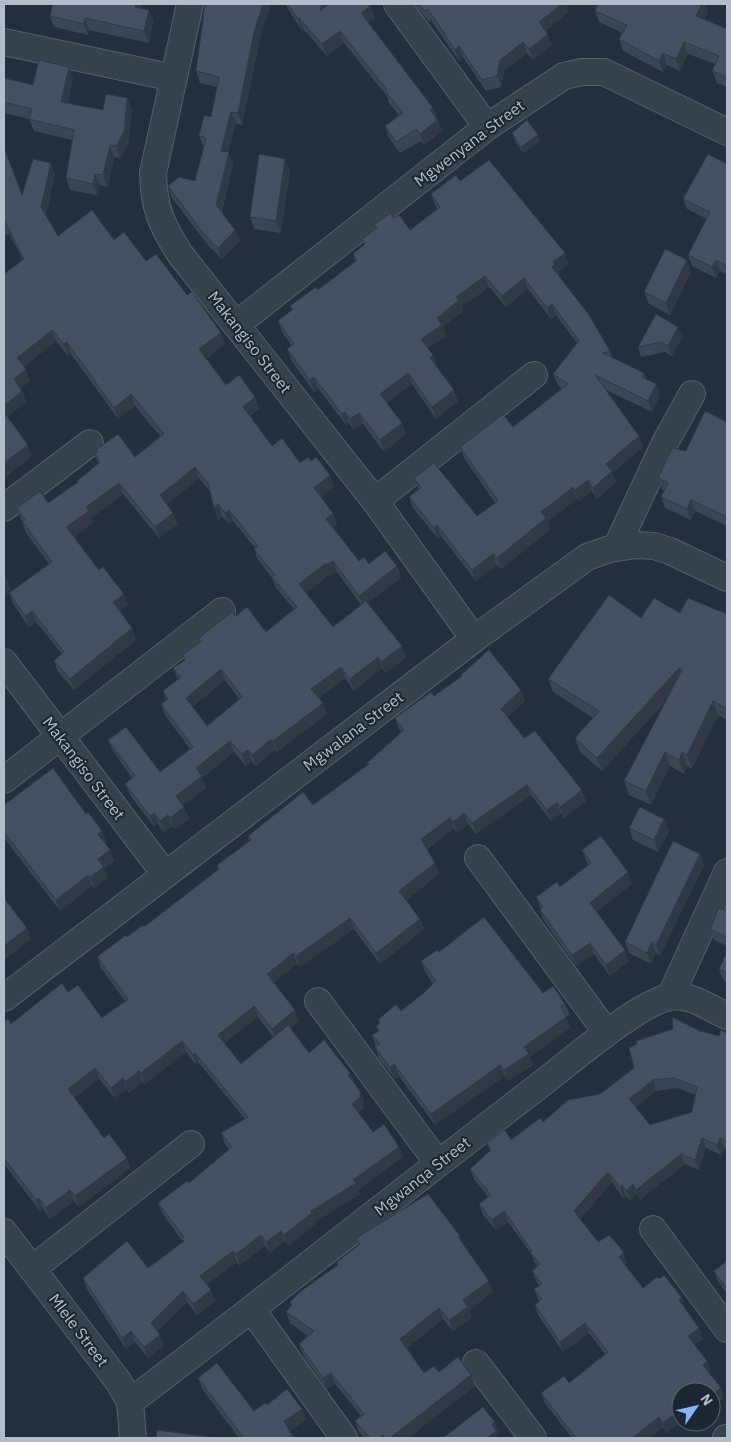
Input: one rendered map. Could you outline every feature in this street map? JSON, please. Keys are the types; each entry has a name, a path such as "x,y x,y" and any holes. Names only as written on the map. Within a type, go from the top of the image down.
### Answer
{"street":[{"name":"Makangiso Street","path":"190,4 153,173 154,196 161,224 180,254 375,501 474,638"},
{"path":"397,4 486,127"},
{"path":"4,42 174,78"},
{"name":"Mgwenyana Street","path":"237,324 486,127 564,76 582,72 604,72 727,132"},
{"path":"375,501 534,375"},
{"path":"616,548 666,441 692,394"},
{"path":"4,508 90,443"},
{"name":"Mgwalana Street","path":"4,998 474,638 587,557 616,548 636,545 654,546 670,551 727,578"},
{"path":"4,780 61,738 222,611"},
{"name":"Makangiso Street","path":"4,662 165,874"},
{"path":"478,858 608,1033"},
{"path":"727,872 670,997 690,998 727,1016"},
{"name":"Mgwanqa Street","path":"130,1402 252,1310 438,1162 608,1033 651,1004 670,997"},
{"path":"318,1001 438,1162"},
{"path":"32,1269 191,1144"},
{"path":"653,1229 727,1329"},
{"name":"Mlele Street","path":"4,1232 118,1381 130,1402 133,1438"},
{"path":"252,1310 344,1438"},
{"path":"476,1363 533,1438"}],"building":[{"path":"53,4 136,4 135,7 149,10 144,31 85,18 84,24 50,16"},
{"path":"205,4 263,4 254,32 238,113 231,112 221,151 229,152 216,205 235,230 218,248 203,233 168,186 179,177 195,181 206,138 199,136 204,115 211,117 219,77 196,71"},
{"path":"288,4 322,4 320,11 329,4 369,4 370,6 361,13 433,108 430,110 437,120 420,134 417,129 396,142 385,126 403,113 385,91 387,90 340,31 322,44 298,19"},
{"path":"419,4 562,4 539,22 548,34 529,49 523,42 500,60 497,76 482,80 459,46 455,50 428,9 425,11"},
{"path":"598,4 702,4 696,16 727,29 727,77 712,71 719,56 684,42 676,59 663,53 659,61 619,39 627,25 595,11"},
{"path":"39,60 69,67 61,102 103,110 106,94 127,98 124,132 116,146 110,145 103,175 95,174 93,184 66,178 74,130 29,119 32,109 4,102 4,78 33,85"},
{"path":"527,120 538,135 521,147 512,133"},
{"path":"5,150 22,195 33,159 51,163 41,207 58,236 92,210 114,240 124,232 146,261 156,254 187,295 192,292 221,333 199,349 226,385 239,375 255,397 243,407 272,446 282,438 300,463 308,457 311,461 316,457 330,475 314,488 333,513 326,519 359,561 364,557 369,564 385,551 397,566 359,596 333,561 327,565 326,563 299,584 333,627 366,601 402,646 381,662 378,657 350,679 341,667 311,689 323,703 273,741 271,739 252,755 248,750 242,754 230,741 196,768 202,776 176,796 184,807 170,818 168,815 160,821 154,813 150,816 125,784 135,776 108,740 126,727 160,772 193,747 161,704 168,699 163,691 181,677 173,668 185,660 183,655 201,641 199,639 206,632 232,612 236,616 247,607 266,632 297,607 272,577 275,575 254,549 258,546 229,510 225,513 218,504 214,508 208,483 195,467 160,495 173,513 155,527 119,483 86,507 89,511 66,527 99,570 103,567 124,594 113,602 132,628 70,679 54,661 64,652 32,611 25,616 9,593 52,562 22,521 25,520 17,508 40,491 48,503 78,482 100,462 95,454 98,452 96,450 118,434 135,457 164,434 131,394 114,408 67,342 64,344 52,330 17,358 26,369 14,379 22,391 4,406 4,274 24,259 4,223","holes":["221,669 242,697 207,726 186,698"]},
{"path":"259,154 285,159 276,221 250,217"},
{"path":"708,154 727,164 727,266 716,260 712,267 688,255 710,212 683,199"},
{"path":"489,160 565,253 553,262 555,264 552,267 589,315 610,351 603,353 644,373 642,377 656,384 648,401 595,375 639,436 606,464 612,471 593,488 588,480 575,490 573,487 541,512 546,518 497,558 493,554 472,570 437,525 434,528 409,497 421,488 414,478 434,463 477,516 498,501 460,447 503,414 513,427 568,384 553,374 579,341 552,304 547,308 524,278 502,296 485,276 456,297 459,300 437,318 442,325 421,339 433,355 430,358 454,390 432,407 408,373 380,394 402,423 380,440 359,413 350,419 345,412 342,414 314,377 310,380 287,349 294,344 278,321 293,309 290,306 316,287 318,290 357,260 353,254 365,244 362,239 377,228 374,225 390,213 394,218 399,215 410,230 440,207 431,194 456,175 460,181"},
{"path":"665,249 687,260 666,303 644,292"},
{"path":"656,314 678,327 668,346 661,342 638,347"},
{"path":"705,411 727,422 727,517 691,500 687,509 661,497 668,483 658,478 672,448 686,451"},
{"path":"4,412 28,445 4,463"},
{"path":"609,595 641,618 654,598 680,613 688,598 727,614 727,709 713,701 687,755 682,752 679,760 665,752 646,791 624,781 682,670 679,668 597,758 575,738 599,711 548,679"},
{"path":"489,650 521,690 501,709 524,738 535,731 582,790 560,807 557,802 547,810 527,785 472,823 464,813 453,822 450,818 421,839 435,863 399,891 420,919 376,953 350,918 296,956 293,953 267,974 295,1010 272,1029 254,1006 218,1035 241,1064 288,1025 309,1053 324,1040 350,1073 348,1075 360,1091 360,1097 352,1104 373,1132 384,1124 399,1147 353,1180 356,1183 311,1211 312,1213 284,1235 281,1231 266,1242 261,1235 236,1254 233,1251 200,1276 211,1290 193,1304 183,1291 151,1323 160,1335 144,1347 131,1331 122,1338 83,1278 127,1241 148,1268 184,1241 182,1239 184,1237 158,1203 187,1181 189,1183 232,1147 221,1133 248,1117 195,1053 193,1055 182,1041 141,1073 139,1071 125,1082 123,1078 111,1088 95,1068 68,1089 104,1138 109,1134 127,1158 75,1196 70,1190 46,1208 39,1198 36,1200 4,1158 4,1022 8,1019 11,1024 62,983 68,992 78,985 102,1018 128,999 97,957 126,935 127,937 143,925 144,927 219,869 217,865 251,840 248,836 303,792 313,805 369,764 367,763 404,730 395,718 431,692 434,696 462,676"},
{"path":"53,768 86,814 88,812 102,831 98,834 110,850 98,859 104,867 90,877 88,875 56,900 4,832 4,805"},
{"path":"640,807 664,819 654,840 629,828"},
{"path":"601,836 628,872 590,903 625,950 606,965 590,943 572,955 540,910 543,907 536,897 557,882 560,887 591,863 582,850"},
{"path":"673,841 700,854 656,945 652,942 647,953 625,942"},
{"path":"4,898 27,928 4,946"},
{"path":"719,908 727,911 727,937 710,929"},
{"path":"484,917 543,993 553,986 565,1004 561,1006 566,1017 524,1047 529,1054 504,1070 500,1065 431,1114 394,1064 390,1068 375,1047 380,1044 372,1035 379,1031 376,1026 380,1023 378,1020 396,1004 401,1011 436,981 421,961 437,950 439,952"},
{"path":"727,952 727,973 719,969"},
{"path":"672,1017 700,1031 719,1036 721,1030 727,1033 727,1141 720,1138 717,1145 702,1138 695,1160 681,1154 636,1190 633,1184 626,1191 622,1185 620,1187 608,1172 574,1211 598,1242 609,1235 619,1246 624,1253 619,1257 643,1288 657,1277 659,1279 664,1275 682,1298 679,1300 699,1328 688,1336 707,1361 703,1365 716,1382 671,1382 671,1417 663,1423 659,1417 632,1438 576,1438 541,1393 564,1376 569,1383 608,1352 585,1323 560,1342 535,1305 542,1299 534,1289 542,1284 532,1271 540,1264 530,1252 532,1251 504,1211 492,1220 479,1204 491,1195 470,1169 491,1150 487,1143 505,1130 511,1140 540,1118 543,1122 568,1100 600,1094 634,1068 629,1048 637,1044 636,1041 673,1029","holes":["674,1078 697,1087 692,1112 650,1125 629,1099 653,1080"]},
{"path":"428,1194 460,1236 458,1237 489,1281 463,1300 468,1307 449,1320 439,1308 400,1339 424,1373 434,1366 439,1372 458,1357 471,1375 390,1438 385,1438 383,1435 379,1438 370,1438 355,1421 364,1414 331,1373 323,1378 299,1344 314,1331 286,1312 292,1305 290,1302 301,1291 338,1265 337,1262 360,1244 356,1238"},
{"path":"727,1261 727,1289 714,1271"},
{"path":"217,1363 254,1411 265,1403 267,1405 287,1389 302,1409 284,1421 292,1435 288,1438 244,1438 198,1378"},
{"path":"483,1407 495,1422 492,1424 496,1431 487,1438 443,1438"},
{"path":"157,1430 216,1438 156,1438"}]}
